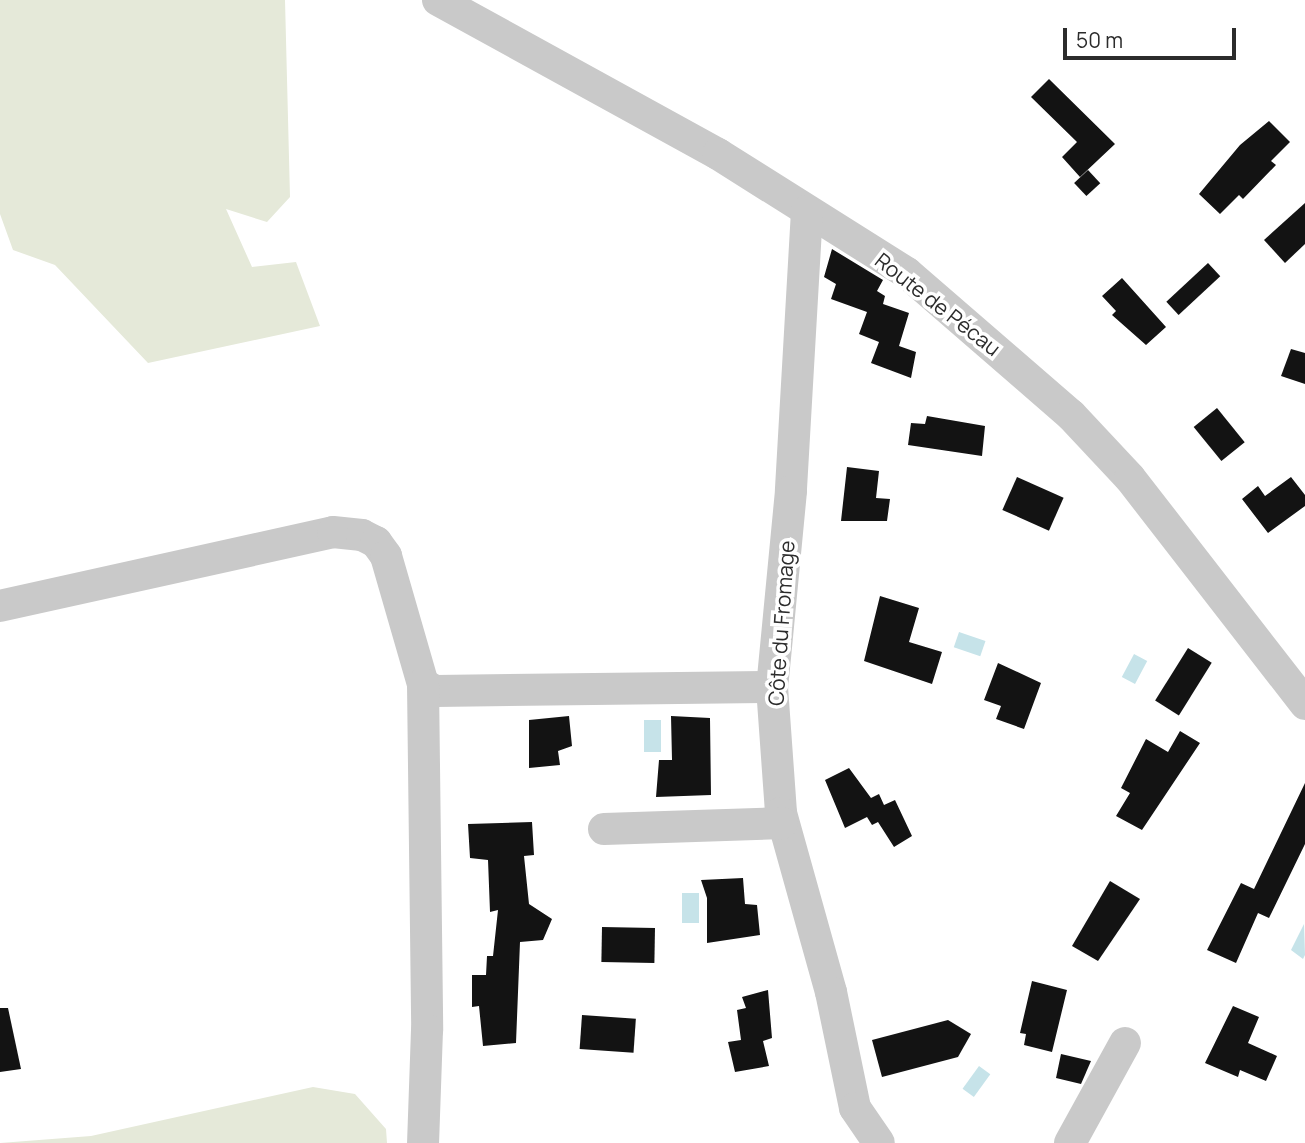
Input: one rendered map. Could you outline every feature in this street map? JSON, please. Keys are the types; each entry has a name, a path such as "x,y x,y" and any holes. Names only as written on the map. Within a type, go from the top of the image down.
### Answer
{"street":[{"name":"Route de Pécau","path":"438,0 718,154 907,273 1071,415 1130,478 1305,704"},
{"name":"Côte du Fromage","path":"807,211 791,491 772,687 782,823 831,992 855,1108 879,1143"},
{"path":"0,606 333,532 362,534 386,556 423,684 427,1030 423,1143"},
{"path":"423,684 435,691 772,687"},
{"path":"604,829 782,823"},
{"path":"1070,1143 1125,1043"}],"green space":[{"path":"0,0 285,0 290,197 267,222 226,209 252,267 296,262 320,326 148,363 55,265 13,250 0,214"},
{"path":"313,1087 355,1094 386,1129 387,1143 0,1143 91,1136"}],"water":[{"path":"959,632 985,641 980,656 954,647"},
{"path":"1134,654 1147,661 1135,684 1122,677"},
{"path":"644,720 661,720 661,752 644,752"},
{"path":"682,893 699,893 699,923 682,923"},
{"path":"1304,924 1305,955 1303,959 1291,950"},
{"path":"979,1066 990,1074 974,1097 963,1089"}],"building":[{"path":"1049,79 1115,144 1080,177 1062,157 1077,142 1031,97"},
{"path":"1269,121 1290,142 1271,161 1276,165 1243,199 1239,195 1220,214 1199,194 1240,145"},
{"path":"1088,170 1100,183 1086,196 1074,183"},
{"path":"1305,203 1305,244 1285,263 1264,240"},
{"path":"832,249 883,280 877,291 885,296 883,304 909,313 899,346 916,352 911,378 871,363 879,342 859,334 867,312 831,299 836,284 824,277"},
{"path":"1208,263 1220,276 1179,315 1166,302"},
{"path":"1122,278 1166,327 1146,345 1112,315 1116,311 1102,296"},
{"path":"1291,349 1305,353 1305,384 1281,376"},
{"path":"1217,408 1245,442 1221,461 1194,427"},
{"path":"927,416 985,426 982,456 908,445 911,423 925,424"},
{"path":"847,467 879,471 876,498 890,499 887,521 841,521"},
{"path":"1017,477 1064,498 1049,531 1002,510"},
{"path":"1291,477 1305,495 1305,506 1268,533 1242,499 1258,486 1265,496"},
{"path":"880,596 919,608 909,642 942,652 932,684 864,661"},
{"path":"1188,648 1212,663 1179,715 1155,701"},
{"path":"998,663 1041,683 1024,729 996,719 1001,706 984,700"},
{"path":"569,716 572,746 558,751 560,765 529,768 529,720"},
{"path":"671,716 710,718 711,795 656,797 659,760 672,760"},
{"path":"1180,731 1200,743 1142,830 1116,816 1130,793 1121,788 1146,739 1168,752"},
{"path":"849,768 871,798 879,794 884,805 895,800 912,836 894,847 878,822 872,825 867,817 845,828 825,780"},
{"path":"1305,783 1305,844 1269,918 1258,913 1236,963 1207,950 1241,883 1254,889"},
{"path":"532,822 534,855 524,856 529,904 552,919 543,940 520,942 516,1043 483,1046 479,1006 472,1007 472,975 486,975 487,956 493,956 498,910 490,912 488,860 470,858 468,824"},
{"path":"743,878 745,904 757,905 760,935 707,943 707,898 701,880"},
{"path":"1110,881 1140,899 1098,961 1072,946"},
{"path":"602,927 655,928 654,963 601,962"},
{"path":"1032,981 1067,990 1052,1052 1024,1045 1026,1034 1020,1033"},
{"path":"768,990 772,1038 763,1041 769,1066 735,1072 728,1042 741,1040 737,1010 746,1008 742,997"},
{"path":"1233,1006 1259,1017 1248,1043 1277,1056 1266,1081 1240,1070 1238,1077 1205,1063"},
{"path":"0,1008 8,1008 21,1069 0,1072"},
{"path":"582,1015 636,1019 633,1053 580,1049"},
{"path":"948,1020 971,1034 958,1057 882,1077 872,1040"},
{"path":"1061,1054 1091,1061 1081,1084 1056,1078"}]}
